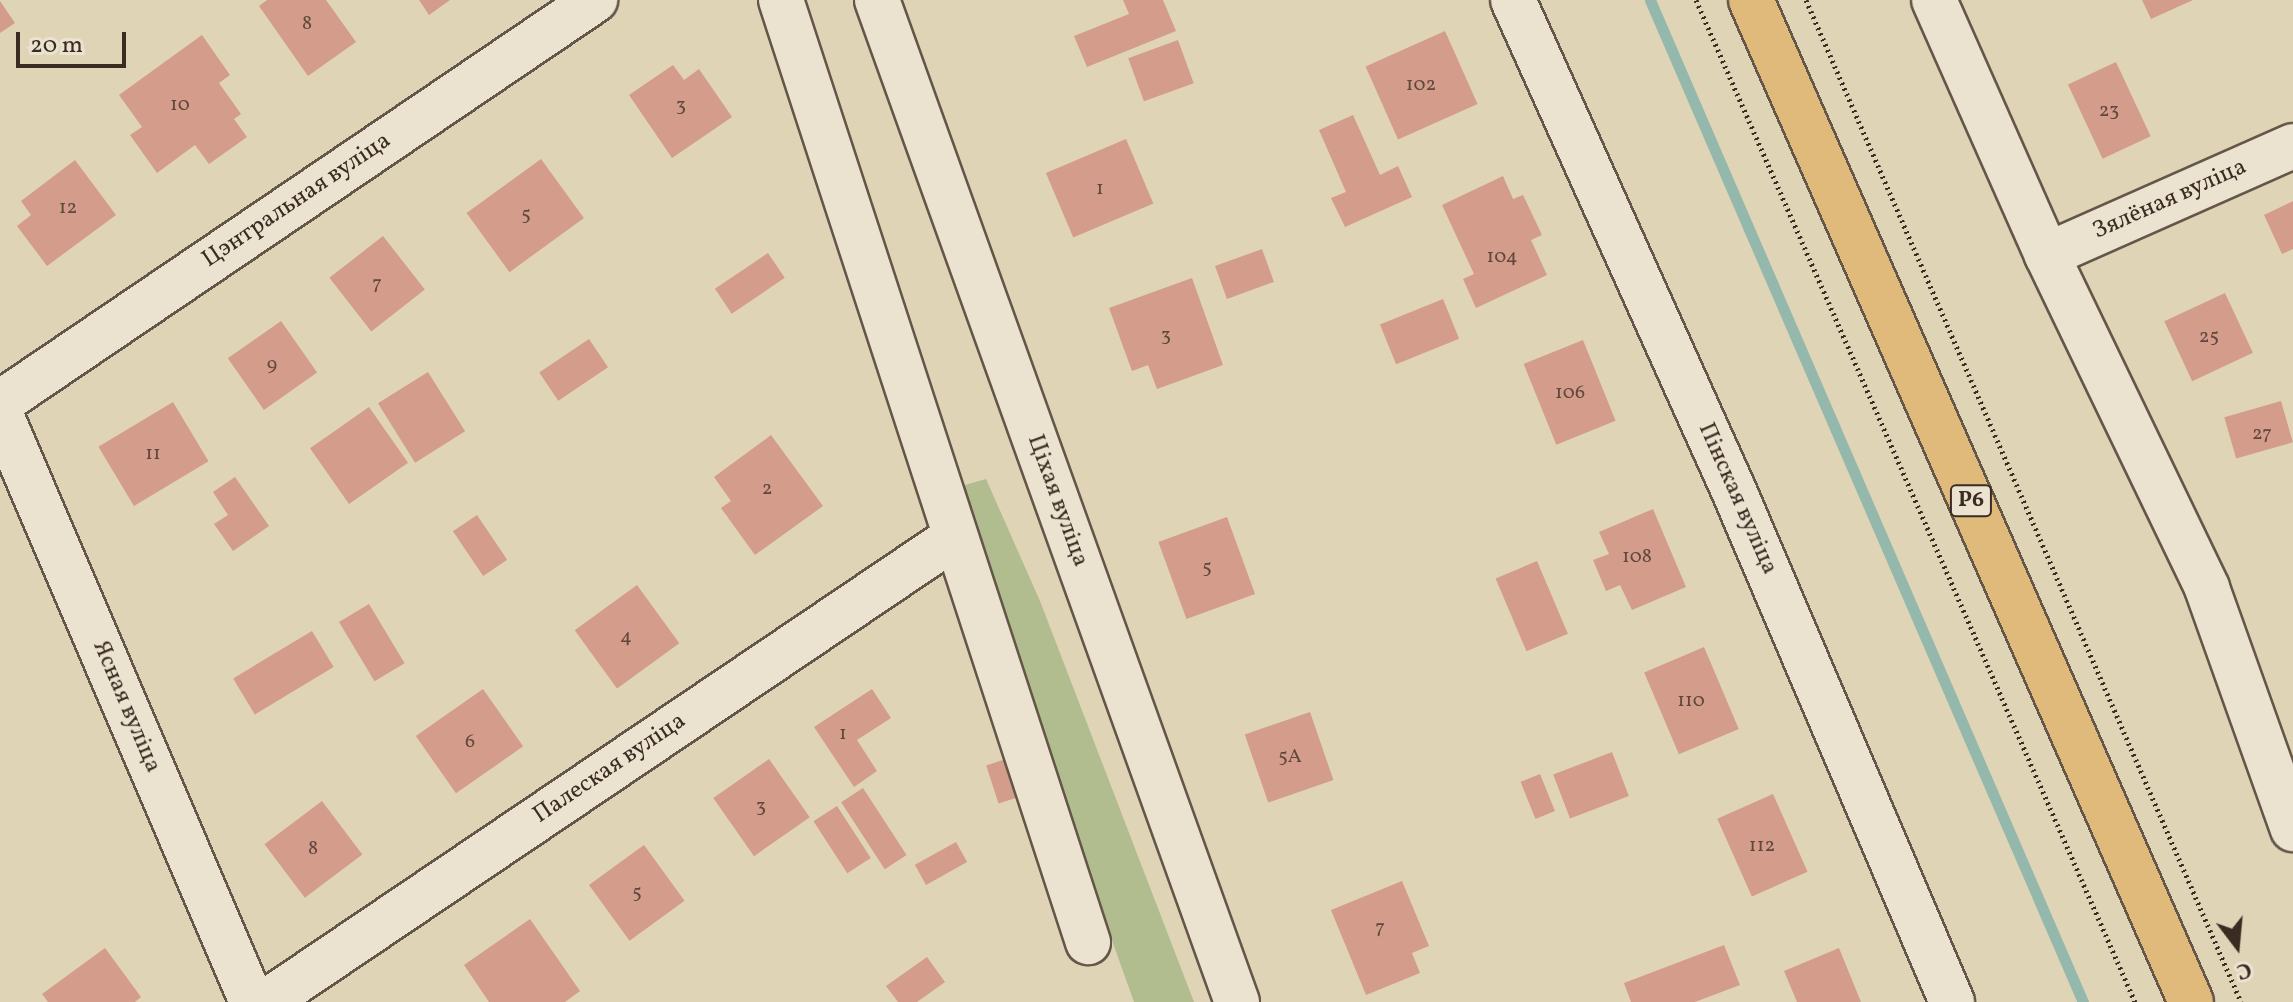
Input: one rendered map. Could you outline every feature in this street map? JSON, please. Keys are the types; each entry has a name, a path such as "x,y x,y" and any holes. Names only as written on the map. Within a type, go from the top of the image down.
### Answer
{"main road":[{"name":"Р6","path":"1751,0 2191,1002"}],"street":[{"name":"Цэнтральная вуліца","path":"0,403 595,0"},
{"path":"781,0 1088,942"},
{"name":"Ціхая вуліца","path":"877,0 1237,1002"},
{"name":"Пінская вуліца","path":"1513,0 1734,491 1952,1002"},
{"path":"1934,0 2047,255 2207,588 2293,829"},
{"name":"Зялёная вуліца","path":"2047,255 2293,146"},
{"name":"Ясная вуліца","path":"0,413 252,1002"},
{"name":"Палеская вуліца","path":"266,1002 955,537"}],"path":[{"path":"1696,0 2135,1002"},
{"path":"1806,0 2241,1002"}],"green space":[{"path":"986,479 1040,601 1194,1002 1134,1002 951,489"}],"building":[{"path":"267,0 326,0 356,42 308,76 259,6"},
{"path":"419,0 450,0 429,15"},
{"path":"1123,0 1163,0 1176,31 1087,67 1074,36 1129,14"},
{"path":"2142,0 2193,0 2151,19"},
{"path":"0,1 15,23 0,33"},
{"path":"1445,31 1478,104 1398,139 1366,66"},
{"path":"202,35 230,75 219,83 241,114 234,119 247,137 209,164 195,145 157,173 130,135 142,127 119,95"},
{"path":"1178,40 1194,83 1144,101 1128,58"},
{"path":"2116,62 2151,136 2103,159 2068,84"},
{"path":"673,65 684,80 699,69 732,117 672,158 629,95"},
{"path":"1353,115 1380,175 1398,166 1412,197 1345,227 1331,198 1346,192 1319,130"},
{"path":"1126,139 1153,203 1073,237 1046,173"},
{"path":"541,159 584,218 509,272 467,213"},
{"path":"75,160 116,215 47,266 17,226 31,215 21,201"},
{"path":"1503,176 1513,199 1523,195 1542,235 1531,240 1547,275 1476,308 1463,279 1474,274 1442,205"},
{"path":"2293,201 2293,249 2282,254 2264,215"},
{"path":"383,236 425,290 371,331 329,278"},
{"path":"1262,249 1274,282 1227,299 1215,266"},
{"path":"768,253 785,278 732,314 715,289"},
{"path":"1192,278 1223,365 1157,389 1148,365 1132,371 1109,308"},
{"path":"2225,293 2253,353 2192,381 2164,321"},
{"path":"1443,299 1459,339 1396,364 1380,324"},
{"path":"281,321 317,373 264,410 228,358"},
{"path":"589,339 608,367 558,401 539,373"},
{"path":"1583,340 1616,421 1556,445 1524,364"},
{"path":"428,372 465,431 415,463 378,403"},
{"path":"2281,401 2293,442 2236,459 2224,417"},
{"path":"173,402 209,461 134,506 98,447"},
{"path":"369,407 408,463 349,504 310,448"},
{"path":"771,435 823,506 755,555 721,508 731,501 714,477"},
{"path":"235,477 269,526 233,551 214,524 228,515 213,492"},
{"path":"1653,509 1686,587 1632,610 1620,585 1606,591 1593,560 1609,554 1599,532"},
{"path":"477,515 507,560 483,576 453,531"},
{"path":"1227,517 1255,594 1186,619 1158,542"},
{"path":"1537,561 1568,634 1526,651 1496,579"},
{"path":"637,585 679,643 617,689 575,630"},
{"path":"369,604 405,663 375,681 339,622"},
{"path":"312,631 334,667 255,714 233,678"},
{"path":"1704,647 1739,729 1679,754 1644,672"},
{"path":"483,689 523,746 456,793 416,736"},
{"path":"872,689 891,718 857,740 877,771 854,787 814,727"},
{"path":"1310,712 1333,780 1268,803 1245,734"},
{"path":"1612,752 1629,796 1570,818 1553,775"},
{"path":"1009,758 1021,796 999,803 986,765"},
{"path":"769,759 810,817 754,856 713,798"},
{"path":"1540,774 1555,811 1536,819 1521,782"},
{"path":"863,788 907,855 885,869 841,802"},
{"path":"1773,794 1808,872 1752,896 1717,819"},
{"path":"322,801 362,855 305,898 264,844"},
{"path":"837,806 871,858 847,873 814,821"},
{"path":"956,842 967,862 926,885 915,865"},
{"path":"644,845 685,901 630,941 589,885"},
{"path":"1402,881 1429,946 1412,953 1420,973 1366,995 1331,910"},
{"path":"530,919 580,991 565,1002 489,1002 464,965"},
{"path":"1724,945 1740,985 1695,1002 1631,1002 1624,983"},
{"path":"105,948 141,997 135,1002 48,1002 42,994"},
{"path":"1839,948 1861,1002 1797,1002 1784,971"},
{"path":"927,957 945,982 917,1002 898,1002 886,986"}],"waterway":[{"path":"1650,0 2083,1002"}]}
